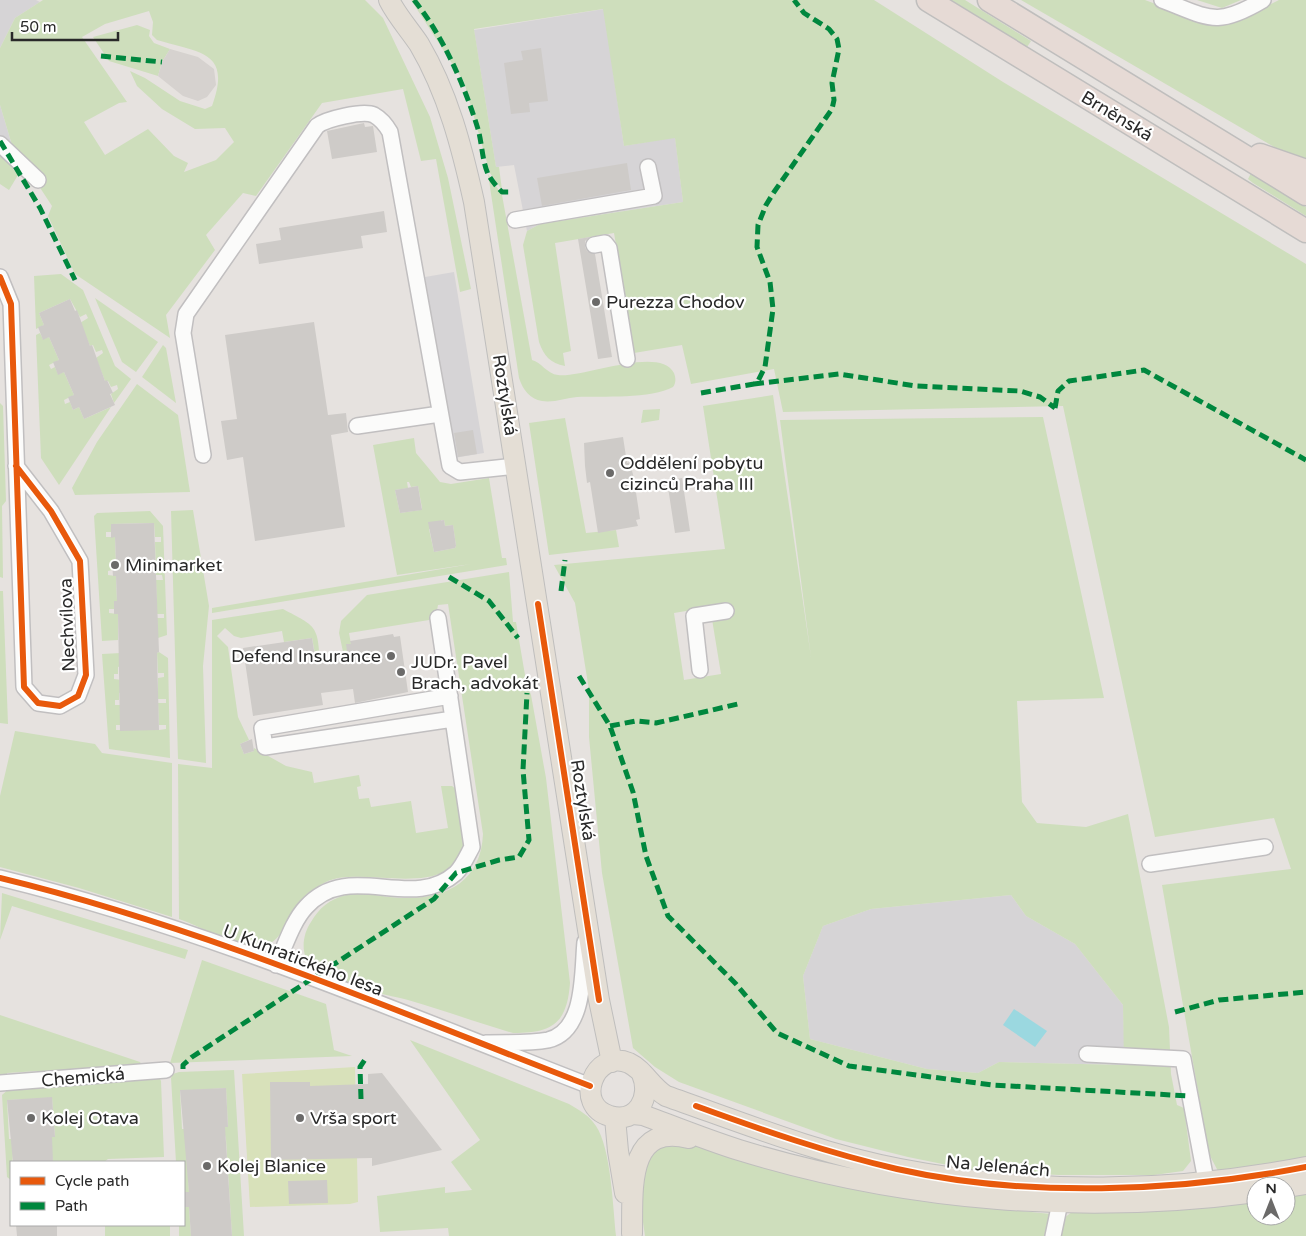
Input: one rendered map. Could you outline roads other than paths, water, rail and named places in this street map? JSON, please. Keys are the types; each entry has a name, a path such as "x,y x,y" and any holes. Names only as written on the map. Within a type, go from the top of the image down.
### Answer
{"highway":[{"name":"Brněnská","path":"928,0 1306,231"},
{"name":"Brněnská","path":"989,0 1306,194"},
{"path":"1215,139 1306,171"}],"main road":[{"name":"Roztylská","path":"388,4 418,44 435,75 450,113 466,164 474,202 599,1000 612,1062"},
{"name":"Na Jelenách","path":"612,1062 628,1063 666,1096 795,1142 899,1169 1062,1195"},
{"path":"590,1086 594,1074 601,1067 612,1062"},
{"path":"633,1235 618,1151 624,1116 640,1108 647,1092 642,1074"},
{"name":"Na Jelenách","path":"590,1086 592,1102 598,1110 606,1115 643,1115 738,1150 821,1171 907,1188 995,1199 1062,1195 1149,1186 1246,1192"},
{"path":"633,1235 634,1172 639,1156 649,1145 665,1137 679,1135 738,1150"},
{"name":"Na Jelenách","path":"1207,1190 1306,1167"}],"street":[{"path":"1162,0 1210,18 1227,18 1264,0"},
{"path":"203,455 183,333 183,322 186,314 317,126 323,121 366,113 380,119 390,132 450,466 460,472 516,466"},
{"path":"0,144 38,180"},
{"path":"515,220 654,196 648,168"},
{"path":"594,245 605,243 609,248 627,359"},
{"name":"Nechvílova","path":"0,277 10,304 24,687 38,703 60,706 78,696 86,675 80,561 51,511 16,466"},
{"path":"357,426 440,414"},
{"path":"700,670 694,616 726,611"},
{"path":"276,965 306,907 324,893 346,885 406,890 426,887 442,882 456,873 472,847 438,618"},
{"path":"450,696 262,728 265,747 453,719"},
{"path":"1150,864 1265,847"},
{"name":"U Kunratického lesa","path":"0,878 71,896 154,922 276,965 590,1086"},
{"path":"479,1043 541,1041 555,1037 566,1028 577,1010 587,925"},
{"path":"1087,1054 1183,1059 1207,1190"},
{"name":"Chemická","path":"0,1084 166,1070"},
{"path":"1053,1236 1062,1195"}],"water":[{"path":"1014,1009 1047,1031 1035,1047 1003,1025"}],"place":[{"name":"Purezza Chodov","path":"596,302"},
{"name":"Oddělení pobytu cizinců Praha III","path":"610,473"},
{"name":"Minimarket","path":"115,565"},
{"name":"Defend Insurance","path":"391,656"},
{"name":"JUDr. Pavel Brach, advokát","path":"401,672"},
{"name":"Kolej Otava","path":"31,1118"},
{"name":"Vrša sport","path":"300,1118"},
{"name":"Kolej Blanice","path":"207,1166"}]}
